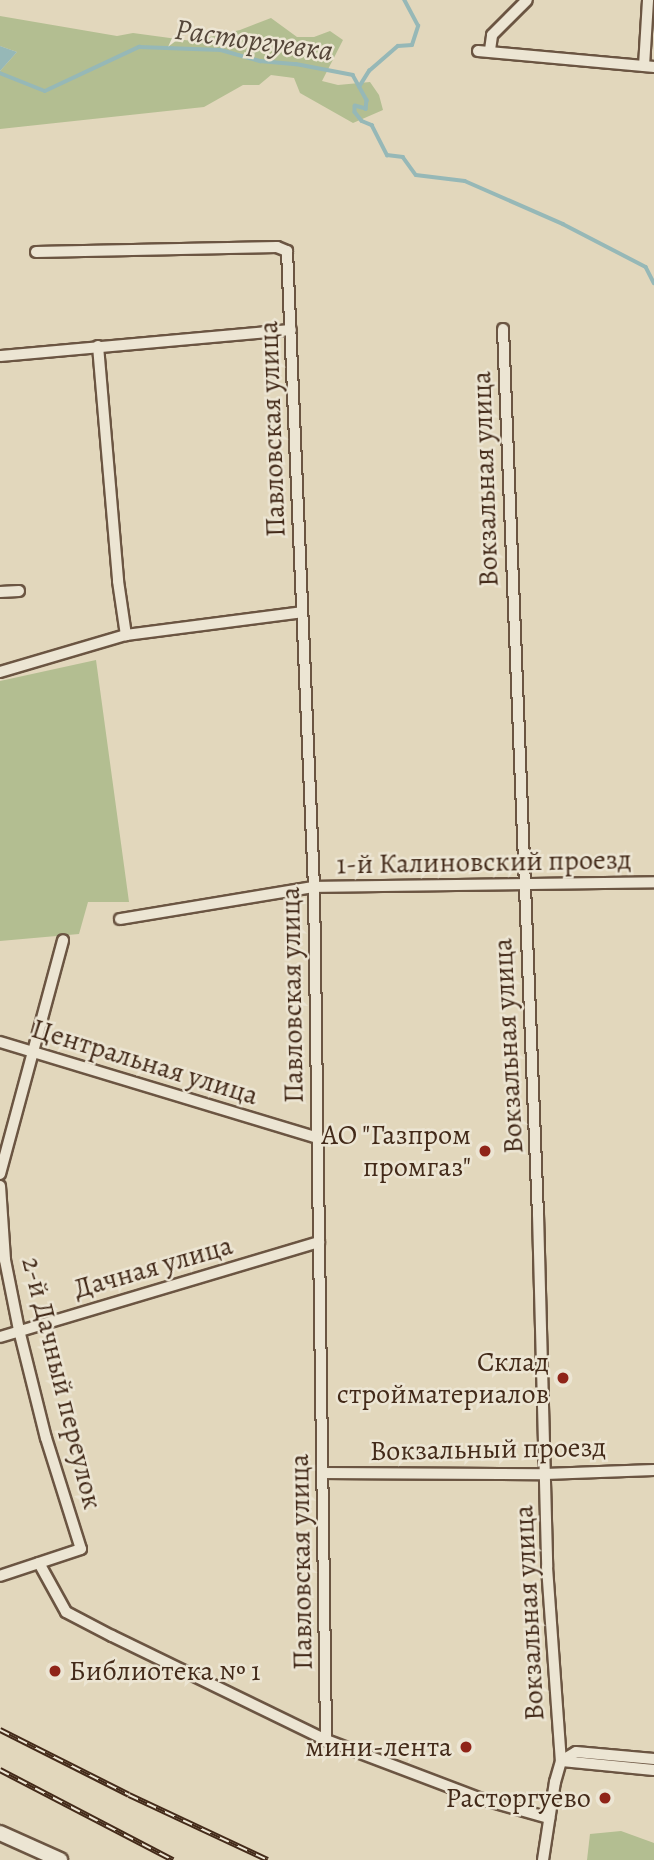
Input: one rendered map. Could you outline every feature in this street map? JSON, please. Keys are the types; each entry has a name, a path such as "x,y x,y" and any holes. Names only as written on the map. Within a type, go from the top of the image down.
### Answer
{"street":[{"path":"490,50 492,34 527,0"},
{"path":"478,51 490,50 649,67 648,0"},
{"name":"Павловская улица","path":"36,252 277,247 287,251 314,887 326,1740"},
{"name":"Вокзальная улица","path":"503,329 538,1214 547,1567 561,1760 543,1860"},
{"path":"0,356 291,330"},
{"path":"98,346 118,581 126,635"},
{"path":"0,592 19,591"},
{"path":"0,672 126,635 302,611"},
{"name":"1-й Калиновский проезд","path":"120,919 314,887 523,887 654,882"},
{"path":"0,1174 63,940"},
{"name":"Центральная улица","path":"0,1042 317,1138"},
{"name":"2-й Дачный переулок","path":"0,1186 5,1260 19,1331 46,1438 81,1549 39,1563"},
{"name":"Дачная улица","path":"0,1336 319,1242"},
{"name":"Вокзальный проезд","path":"322,1474 545,1474 654,1469"},
{"path":"0,1576 39,1563 66,1612 326,1740 481,1799 549,1818"},
{"path":"561,1760 576,1752 654,1759"},
{"path":"561,1760 654,1770"},
{"path":"0,1833 61,1860"}],"green space":[{"path":"0,16 117,36 133,33 192,41 240,30 271,18 297,37 314,37 330,31 343,40 322,81 338,85 370,82 379,95 383,110 353,123 300,93 294,78 271,75 259,85 243,85 204,107 0,129 0,71 17,52 0,46"},
{"path":"96,660 129,902 88,902 79,934 0,941 0,681"},
{"path":"621,1831 654,1843 654,1860 587,1860 590,1834"}],"water":[{"path":"0,46 17,52 0,71"}],"waterway":[{"path":"359,87 369,71 398,46 412,45 418,26 404,0"},
{"name":"Расторгуевка","path":"0,73 45,91 139,47 221,50 260,61 296,64 353,75 367,100 366,109 355,106 355,112 362,121 372,125 387,155 403,157 416,175 465,181 563,224 646,267 654,283"}],"railway":[{"path":"0,1730 129,1795 268,1860"},
{"path":"0,1770 173,1860"}],"place":[{"name":"АО \"Газпром промгаз\"","path":"485,1151"},
{"name":"Склад стройматериалов","path":"563,1378"},
{"name":"Библиотека № 1","path":"55,1671"},
{"name":"мини-лента","path":"466,1747"},
{"name":"Расторгуево","path":"605,1798"}]}
